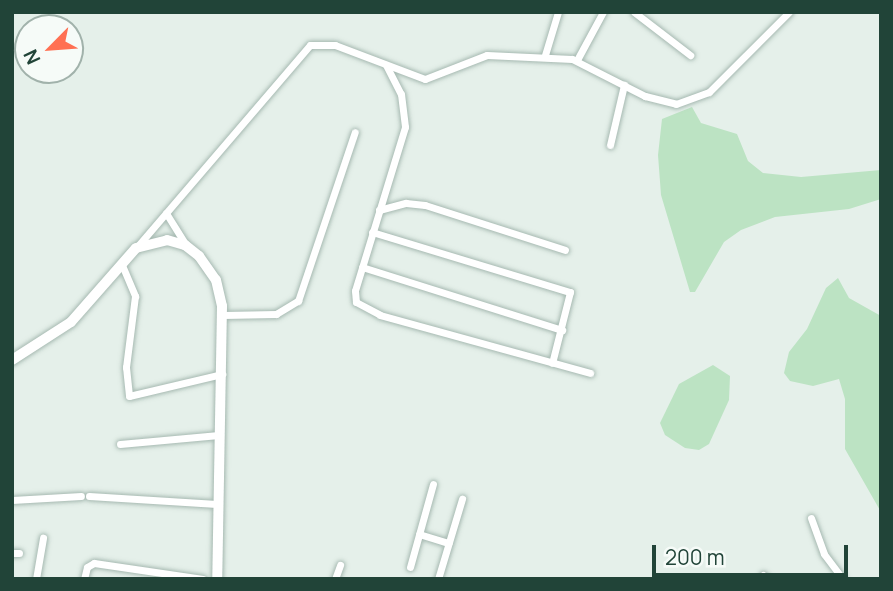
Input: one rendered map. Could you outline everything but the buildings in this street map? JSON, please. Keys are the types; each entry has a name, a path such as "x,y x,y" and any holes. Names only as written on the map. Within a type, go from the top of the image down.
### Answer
{"street":[{"path":"545,55 558,12"},
{"path":"577,60 603,12"},
{"path":"634,12 690,55"},
{"path":"12,360 71,321 310,45 335,45 425,79 487,55 545,55 577,60 668,104 702,97 789,12"},
{"path":"385,64 398,86 406,115 354,297 363,308 590,373"},
{"path":"610,145 624,85"},
{"path":"223,316 276,314 298,301 355,132"},
{"path":"379,210 406,203 425,205 565,250"},
{"path":"166,213 185,245 216,280 223,316 217,579"},
{"path":"372,232 570,292 552,363"},
{"path":"136,248 157,240 185,245"},
{"path":"122,265 135,303 126,367 130,396 222,374"},
{"path":"362,267 562,330"},
{"path":"120,444 219,435"},
{"path":"410,567 433,484"},
{"path":"12,500 85,496 217,503"},
{"path":"438,579 462,499"},
{"path":"811,518 824,554 843,579"},
{"path":"419,534 449,543"},
{"path":"36,579 43,538"},
{"path":"84,579 87,567 94,564 203,579"},
{"path":"335,579 340,565"}],"green space":[{"path":"692,107 701,123 737,134 748,161 763,173 801,177 881,170 881,199 849,209 775,217 741,230 724,242 695,292 690,292 661,195 658,155 662,119"},
{"path":"838,278 849,298 881,316 881,512 845,449 845,399 839,379 813,386 790,381 784,373 789,352 807,329 826,288"},
{"path":"713,365 730,376 729,400 709,444 699,450 685,448 665,435 660,423 679,384"}]}
